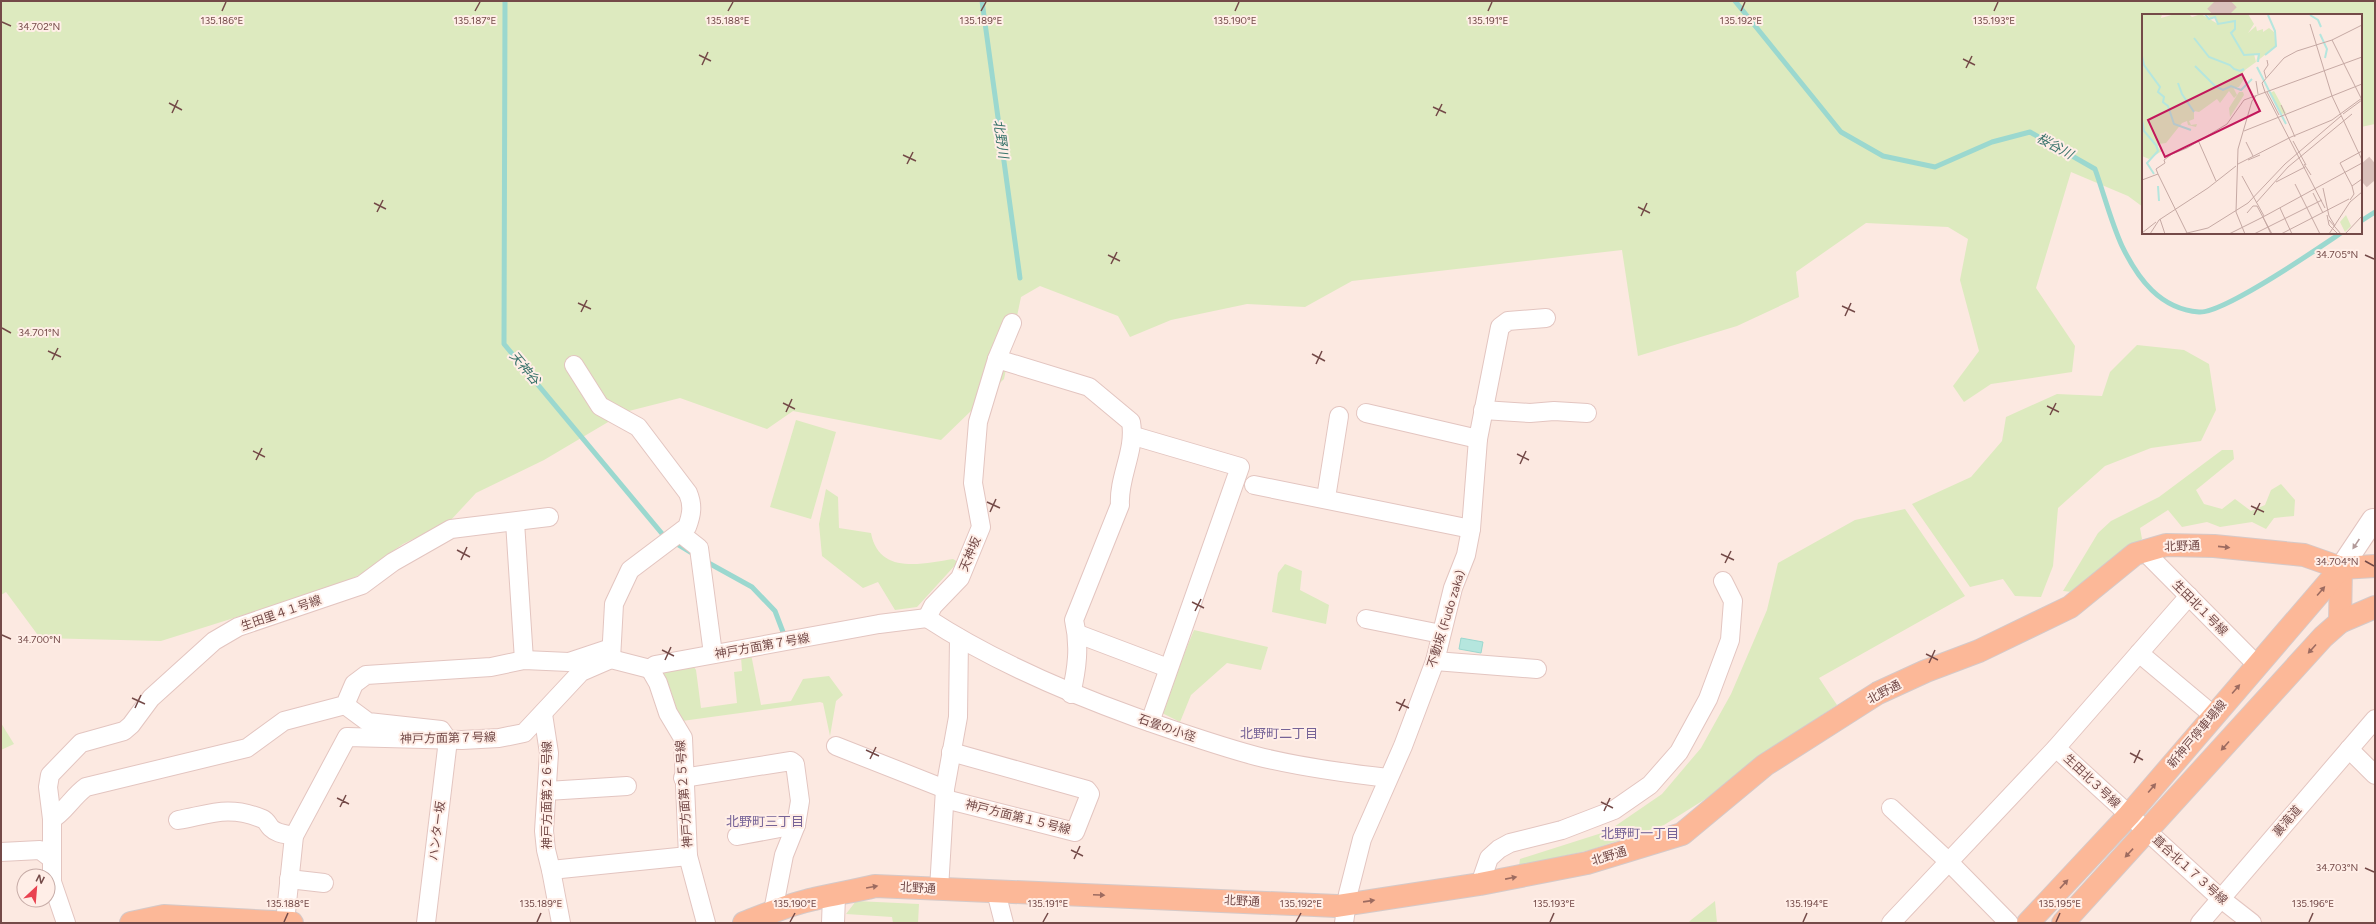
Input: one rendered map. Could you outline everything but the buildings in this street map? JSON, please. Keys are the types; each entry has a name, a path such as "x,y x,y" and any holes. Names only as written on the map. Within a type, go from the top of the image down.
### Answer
{"main road":[{"name":"北野通","path":"744,923 773,911 815,898 834,896 875,886 1336,906 1345,913 1587,863 1682,834 1765,766 1878,694 1926,671 1979,651 2070,607 2136,554 2166,545 2214,546 2304,555 2341,568"},
{"path":"2340,622 2341,568 2375,566"},
{"name":"新神戸停車場線","path":"2028,923 2129,815 2341,568"},
{"path":"2063,923 2323,637 2340,622 2375,607"},
{"path":"131,923 164,916 278,922"}],"street":[{"name":"不動坂 (Fudo zaka)","path":"1345,913 1362,839 1402,746 1435,661 1453,588 1466,555 1471,530 1478,439 1500,327 1508,321 1546,318"},
{"name":"天神坂","path":"927,618 934,606 960,578 981,527 973,483 978,422 997,359 1012,323"},
{"path":"997,359 1089,387 1131,422 1134,436 1120,494 1120,505 1074,620 1078,634 1077,666 1071,694"},
{"path":"574,365 600,406 638,427 688,493 692,503 691,516 687,527 630,570 614,604 611,653"},
{"path":"1483,410 1530,413 1554,411 1587,413"},
{"path":"1366,413 1478,439"},
{"path":"1326,498 1339,416"},
{"path":"1134,436 1237,474 1150,722"},
{"path":"1254,485 1326,498 1471,530"},
{"name":"生田里４１号線","path":"52,820 48,787 50,775 81,743 124,731 131,725 151,698 223,634 238,627 362,585 393,562 451,529 549,517"},
{"path":"2341,568 2373,520"},
{"path":"515,522 524,660"},
{"path":"679,533 699,548 714,654"},
{"name":"生田北１号線","path":"2144,551 2257,665"},
{"path":"1480,884 1489,858 1499,849 1510,843 1562,830 1614,810 1650,785 1679,752 1708,699 1730,640 1734,601 1723,581"},
{"path":"1891,923 2056,748 2189,596"},
{"path":"927,618 959,638 958,717 945,794 939,889"},
{"name":"神戸方面第７号線","path":"650,669 655,665 714,654 927,618"},
{"path":"1366,619 1442,634"},
{"path":"1078,634 1168,668"},
{"name":"石畳の小径","path":"959,638 1071,694 1150,722 1258,756 1336,772 1388,778"},
{"path":"345,705 354,684 366,675 491,667 524,660 569,662 611,653 650,669"},
{"name":"神戸方面第７号線","path":"278,922 289,879 294,836 347,737 448,740 499,738 524,733 581,672 611,653"},
{"path":"2139,653 2213,716"},
{"path":"1435,661 1537,669"},
{"name":"神戸方面第２５号線","path":"650,669 658,683 668,713 683,738 688,856 706,923"},
{"path":"345,705 368,722 441,730 448,740"},
{"path":"66,923 52,882 52,820 57,817 77,793 86,787 247,748 284,721 345,705"},
{"name":"神戸方面第２６号線","path":"543,714 549,753 544,831 546,850 561,923"},
{"name":"裏滝道","path":"2200,923 2375,719"},
{"name":"ハンター坂","path":"426,923 448,740"},
{"path":"836,746 945,794"},
{"name":"生田北３号線","path":"2056,748 2129,815"},
{"path":"2349,749 2375,775"},
{"name":"神戸方面第１５号線","path":"945,794 1075,832 1090,794 1087,790 952,752"},
{"path":"684,778 791,761 795,764 800,801 796,825 784,855 773,911"},
{"path":"547,791 627,786"},
{"path":"1890,808 1948,861 2009,923"},
{"path":"178,820 211,812 230,811 265,820 272,829 294,836"},
{"name":"葺合北１７３号線","path":"2129,815 2220,898 2252,923"},
{"path":"736,836 796,825"},
{"path":"1,852 40,850 52,859"},
{"path":"551,870 688,856"},
{"path":"289,879 324,883"},
{"path":"996,892 1004,923"},
{"path":"832,923 834,896"}],"green space":[{"path":"1,1 2375,1 2375,124 2362,127 2362,14 2142,14 2142,206 2128,196 2071,172 2036,288 2075,346 2072,372 1991,384 1964,402 1953,386 1979,351 1960,280 1968,239 1948,227 1866,223 1796,272 1799,297 1737,326 1638,356 1622,250 1352,281 1305,307 1247,304 1171,320 1130,337 1118,316 1040,286 1021,297 1004,379 941,440 793,411 767,429 680,398 625,412 544,460 476,493 450,521 403,544 387,555 377,566 341,584 161,641 40,638 6,592 1,595"},
{"path":"2137,345 2184,350 2209,364 2216,410 2201,441 2151,448 2105,466 2058,508 2053,566 2041,597 2015,596 2003,579 1970,587 1912,504 1971,477 2002,441 2006,417 2057,394 2102,396 2110,372"},
{"path":"796,420 836,432 811,519 770,507"},
{"path":"2222,450 2233,450 2234,459 2196,490 2204,504 2222,509 2235,499 2251,511 2265,505 2271,490 2281,484 2295,500 2294,516 2274,518 2266,529 2252,522 2220,527 2207,522 2182,527 2168,510 2140,528 2142,539 2111,568 2072,592 2063,591 2098,533 2111,521 2159,497"},
{"path":"826,489 838,497 839,528 871,533 876,546 883,555 892,561 903,564 916,564 953,559 958,562 917,607 895,610 878,582 863,588 822,556 819,524"},
{"path":"1905,509 1965,596 1819,678 1837,705 1755,759 1707,798 1664,825 1590,850 1519,866 1520,859 1608,831 1662,794 1701,748 1731,694 1767,610 1778,563 1855,520"},
{"path":"1285,564 1302,571 1300,590 1329,605 1326,624 1272,612 1278,573"},
{"path":"1194,630 1268,647 1261,670 1227,663 1191,695 1180,722 1160,712"},
{"path":"751,654 761,705 791,701 803,679 829,676 843,695 836,701 830,736 823,703 820,702 682,721 674,712 660,674 663,669 692,664 696,670 701,708 737,703 734,672 742,671 741,657"},
{"path":"1,723 14,744 1,750"},
{"path":"856,901 919,904 918,923 893,923 892,917 846,914"},
{"path":"1715,901 1717,923 1688,923 1691,920"}],"water":[{"path":"1461,638 1483,642 1481,653 1459,649"}],"waterway":[{"name":"天神谷","path":"505,1 504,344 664,536 692,553"},
{"name":"北野川","path":"982,1 1020,278"},
{"name":"桜谷川","path":"1735,1 1841,132 1883,156 1935,167 1992,142 2030,132 2095,169 2114,227 2135,270 2152,290 2173,305 2185,310 2199,312 2211,310 2228,303 2292,266 2340,234"},
{"name":"桜谷川","path":"2362,220 2375,212"},
{"name":"天神谷","path":"705,561 752,587 775,611 783,632"}],"tunnel":[{"path":"2215,1 2228,14"},
{"path":"2362,165 2375,180"}],"district":[{"name":"北野町二丁目","path":"1279,733"},
{"name":"北野町三丁目","path":"765,821"},
{"name":"北野町一丁目","path":"1640,833"}]}
